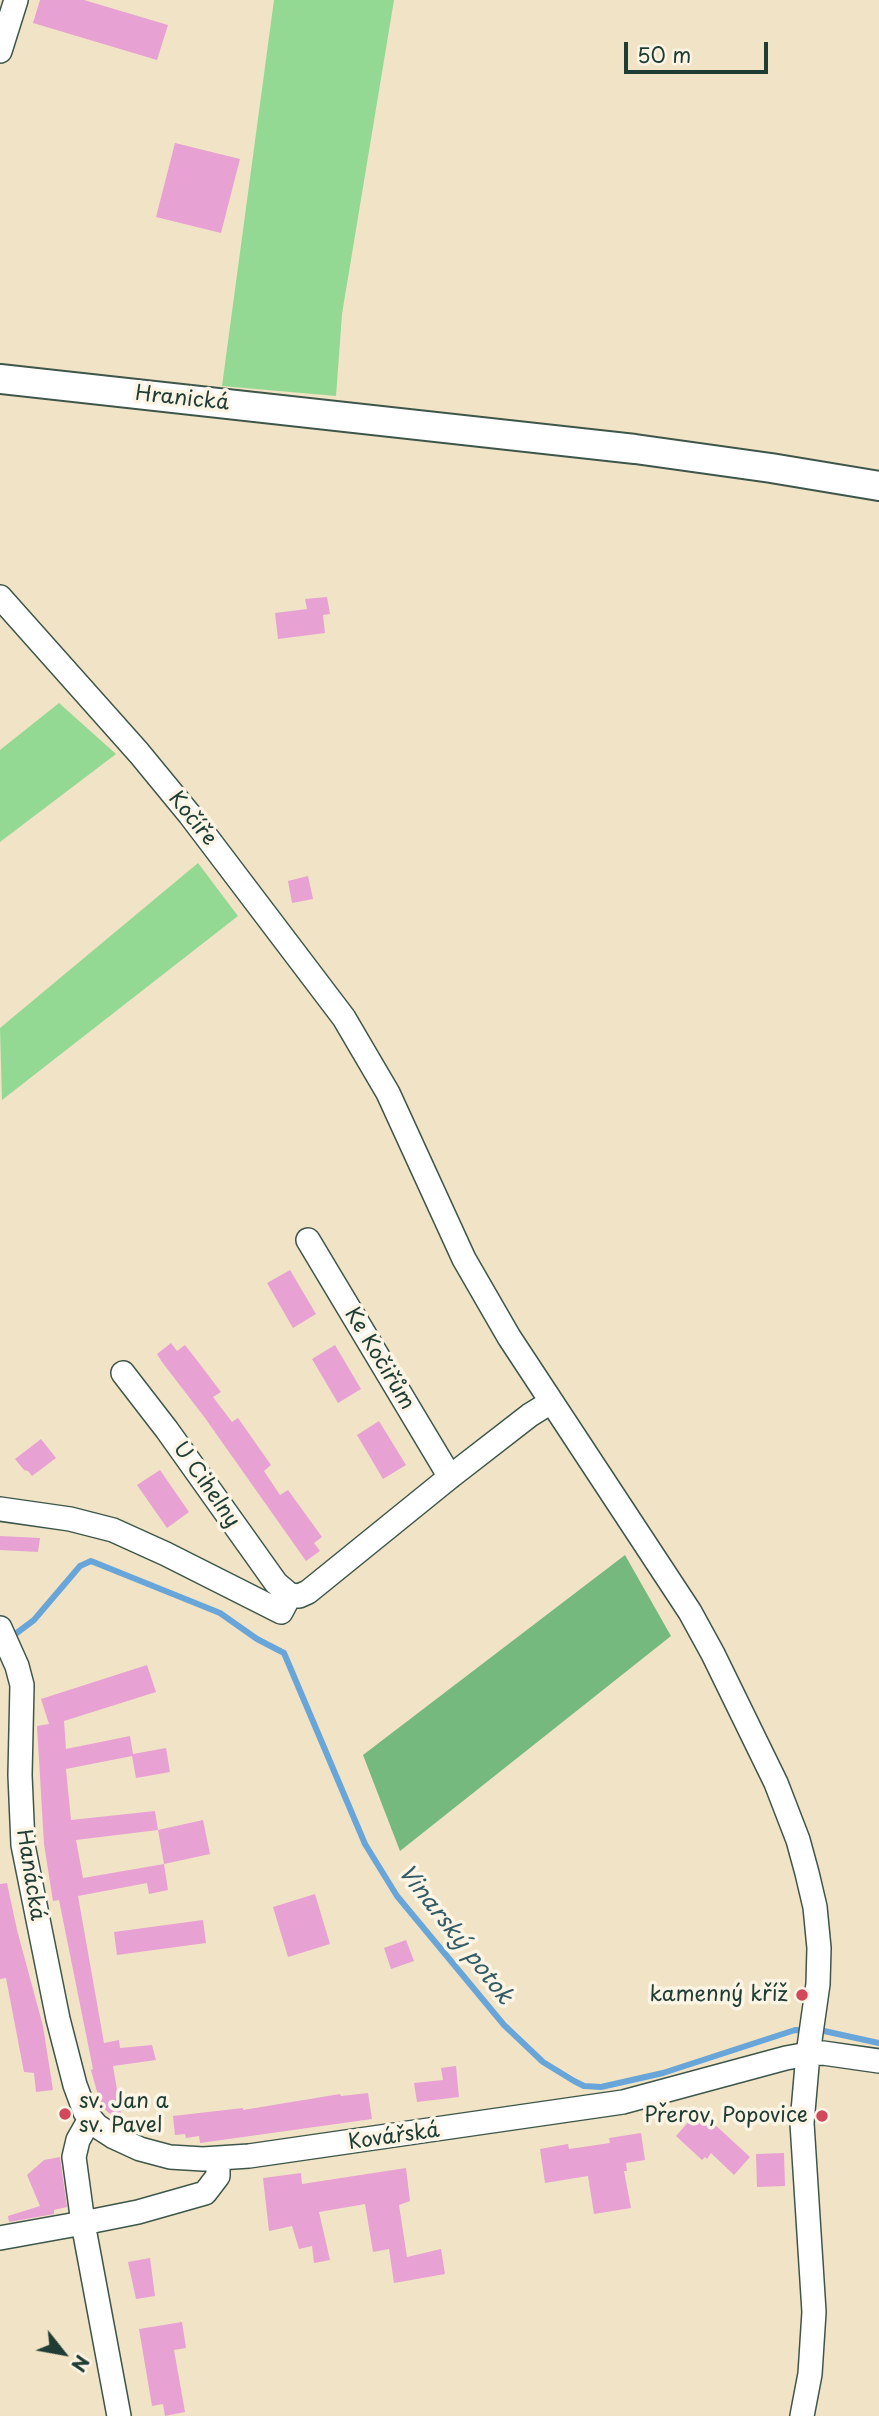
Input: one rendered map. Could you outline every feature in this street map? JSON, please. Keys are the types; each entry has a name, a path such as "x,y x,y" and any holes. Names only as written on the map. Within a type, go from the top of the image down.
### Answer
{"main road":[{"name":"Hranická","path":"0,379 649,451 879,486"}],"street":[{"path":"0,51 16,0"},
{"name":"Kočíře","path":"0,597 139,753 197,824 344,1017 388,1093 464,1259 509,1337 690,1612 776,1783 797,1840 815,1908 819,1960 802,2123 814,2312 810,2374 802,2416"},
{"name":"Ke Kočiřům","path":"309,1240 450,1477"},
{"name":"U Cihelny","path":"123,1373 276,1583 290,1595"},
{"path":"0,1509 70,1519 113,1530 281,1612 290,1595 299,1596 308,1592 450,1477 551,1402"},
{"name":"Hanácká","path":"4,1636 22,1685 20,1775 24,1858 66,2053 75,2085 90,2119"},
{"name":"Kovářská","path":"90,2119 114,2137 156,2154 184,2159 218,2159 344,2144 623,2102 786,2058 810,2046 823,2053 879,2061"},
{"path":"90,2119 78,2140 74,2157 83,2223 119,2416"},
{"path":"0,2238 138,2212 205,2193 218,2176 218,2159"}],"green space":[{"path":"274,0 394,0 342,314 336,396 222,386"},
{"path":"59,703 116,754 0,842 0,750"},
{"path":"198,863 238,916 2,1100 0,1028"},
{"path":"625,1555 671,1636 400,1851 363,1755"}],"building":[{"path":"40,0 84,0 168,25 157,60 33,23"},
{"path":"175,143 240,159 221,233 156,217"},
{"path":"327,597 330,614 323,615 325,633 278,639 275,613 307,609 305,599"},
{"path":"308,876 313,899 292,903 288,881"},
{"path":"290,1270 316,1314 293,1328 267,1283"},
{"path":"171,1343 177,1351 185,1345 221,1392 213,1397 232,1422 238,1418 271,1465 264,1471 280,1495 288,1490 322,1537 314,1543 320,1551 306,1561 157,1354"},
{"path":"335,1345 361,1389 338,1403 312,1359"},
{"path":"379,1421 406,1465 383,1479 357,1435"},
{"path":"41,1439 56,1458 32,1476 15,1459"},
{"path":"160,1470 189,1512 167,1528 137,1485"},
{"path":"0,1536 40,1538 38,1552 0,1550"},
{"path":"147,1665 156,1692 64,1721 66,1749 130,1736 133,1754 166,1748 170,1772 136,1778 132,1756 66,1769 71,1820 155,1811 158,1830 76,1840 83,1878 164,1864 168,1890 149,1894 147,1883 78,1896 104,2043 119,2040 120,2048 152,2045 156,2060 113,2066 123,2125 101,2106 91,2070 93,2069 59,1900 53,1901 44,1844 37,1726 49,1724 41,1699"},
{"path":"203,1820 210,1854 164,1864 158,1830"},
{"path":"7,1883 43,2026 53,2090 36,2092 34,2073 24,2072 6,1978 0,1979 0,1884"},
{"path":"315,1894 330,1944 288,1957 273,1907"},
{"path":"203,1920 206,1943 117,1955 114,1932"},
{"path":"406,1940 414,1961 391,1969 384,1948"},
{"path":"456,2066 459,2097 417,2102 414,2083 443,2080 441,2068"},
{"path":"368,2093 372,2119 200,2143 199,2136 186,2138 185,2134 175,2135 173,2116 243,2110 340,2094"},
{"path":"699,2110 750,2157 734,2175 711,2153 707,2159 705,2157 702,2160 676,2136"},
{"path":"641,2133 645,2160 626,2163 627,2171 624,2171 631,2208 594,2214 588,2176 545,2183 540,2149 568,2144 569,2149 610,2143 609,2138"},
{"path":"784,2153 785,2186 757,2187 756,2154"},
{"path":"60,2157 67,2207 54,2210 54,2214 9,2222 8,2216 40,2206 27,2175 44,2160"},
{"path":"406,2168 410,2201 399,2205 407,2257 441,2249 445,2274 394,2283 389,2249 373,2252 365,2204 319,2212 330,2260 314,2263 312,2246 299,2249 292,2226 269,2231 263,2178 301,2173 302,2184"},
{"path":"150,2258 155,2296 136,2299 128,2262"},
{"path":"182,2322 186,2348 174,2350 185,2412 165,2416 163,2404 152,2406 139,2329"}],"waterway":[{"name":"Vinarský potok","path":"10,1638 34,1620 80,1566 91,1561 220,1613 257,1639 284,1653 365,1844 397,1896 504,2025 543,2062 584,2086 601,2087 663,2073 795,2030 824,2031 879,2043"}],"place":[{"name":"kamenný kříž","path":"802,1995"},
{"name":"sv. Jan a sv. Pavel","path":"65,2114"},
{"name":"Přerov, Popovice","path":"822,2116"}]}
